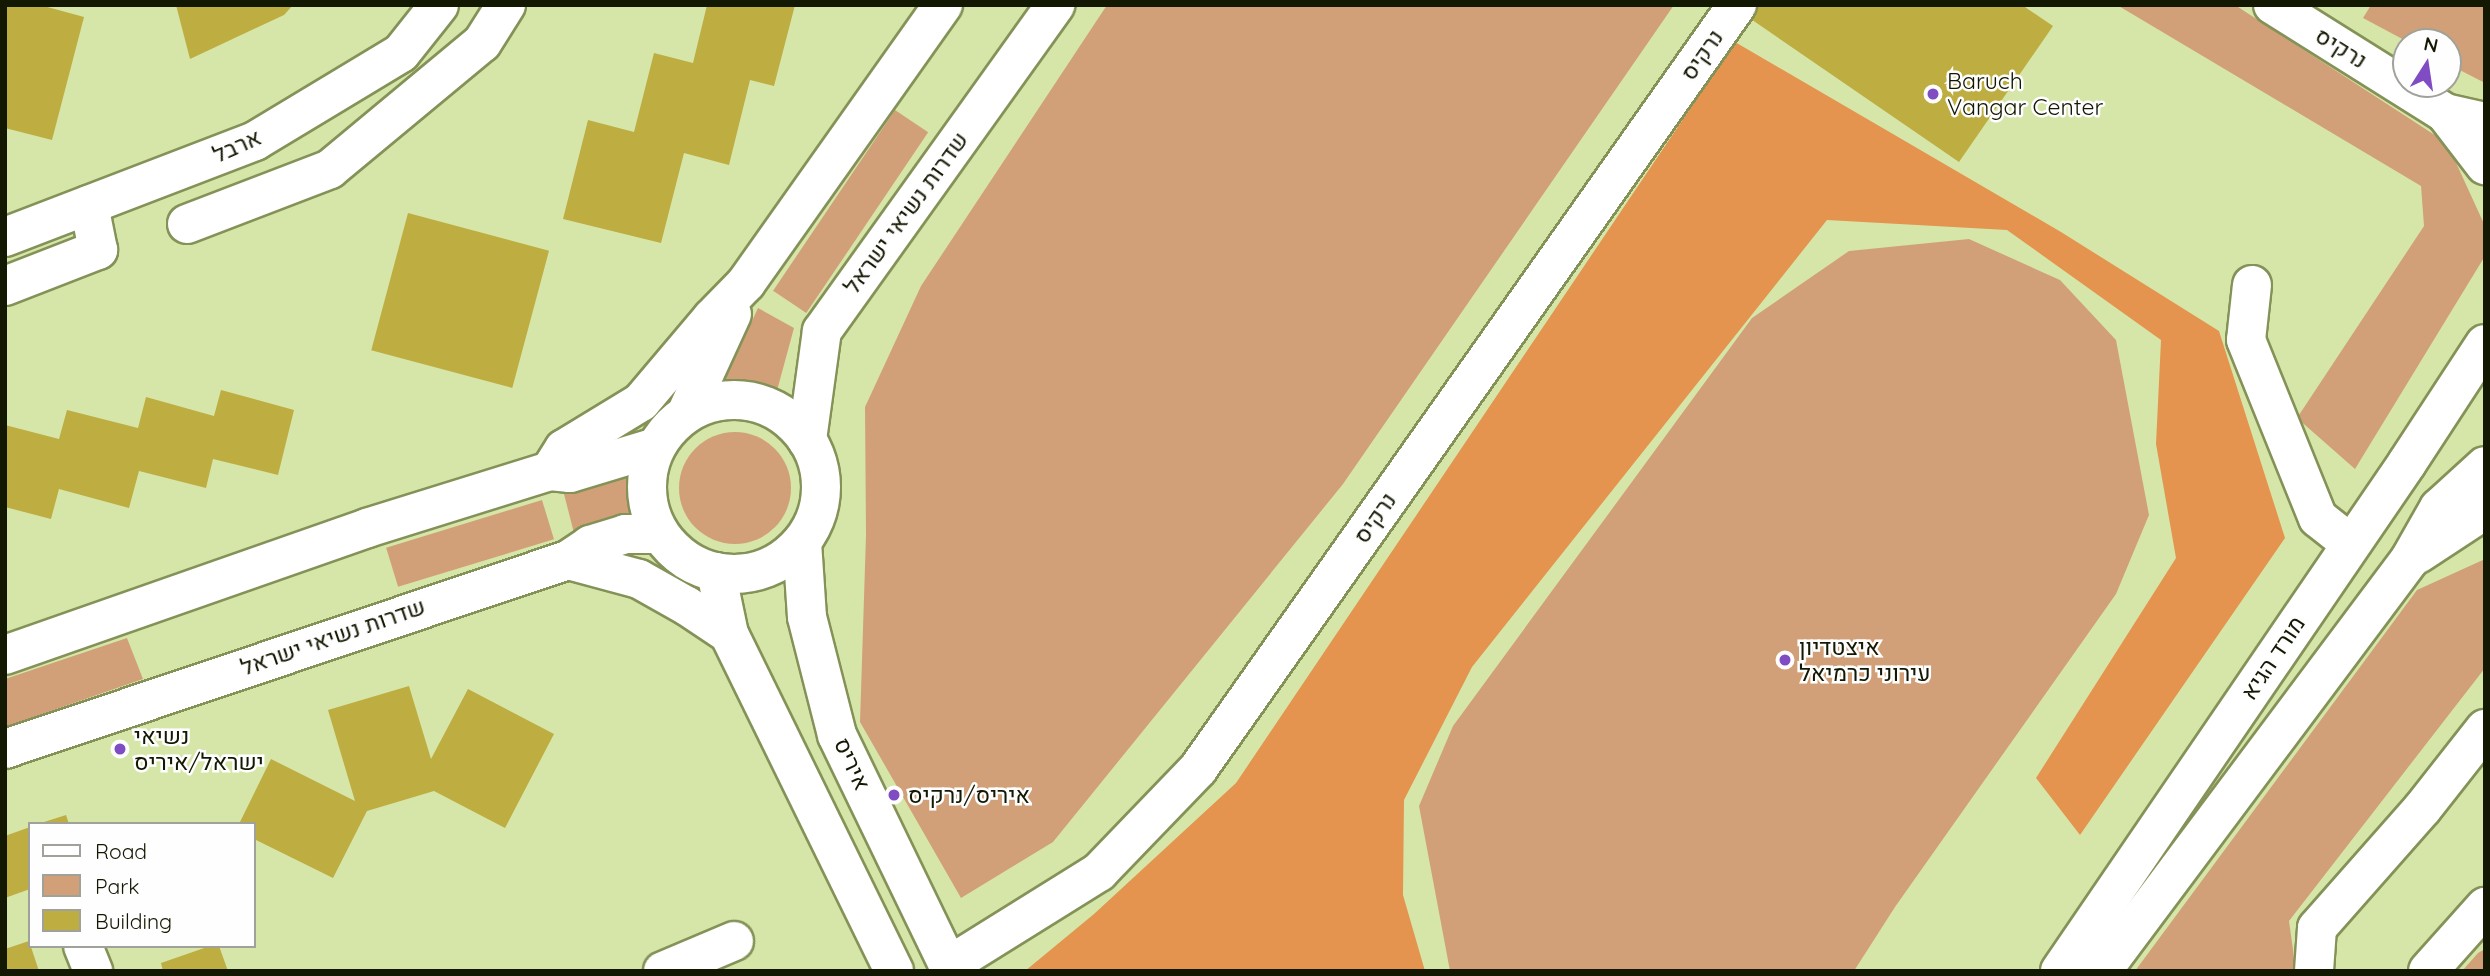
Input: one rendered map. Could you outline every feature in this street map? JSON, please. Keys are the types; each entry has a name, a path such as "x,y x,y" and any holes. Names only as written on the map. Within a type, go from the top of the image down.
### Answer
{"street":[{"name":"ארבל","path":"5,237 255,141 401,53 439,5"},
{"path":"187,224 330,169 482,43 506,5"},
{"path":"550,471 565,449 641,402 712,318 746,283 943,5"},
{"name":"שדרות נשיאי ישראל","path":"807,440 822,331 1055,5"},
{"name":"נרקיס","path":"949,969 1098,872 1198,769 1737,5"},
{"name":"נרקיס","path":"2273,5 2445,113 2485,122"},
{"name":"נרקיס","path":"2445,113 2485,165"},
{"path":"5,286 98,250 89,205"},
{"path":"686,414 746,283"},
{"path":"2252,285 2246,340 2318,518 2351,544"},
{"name":"מורד הגיא","path":"2060,971 2485,344"},
{"path":"738,401 765,406 789,419 807,440 818,464 821,491 815,518 802,542 782,560 761,570 738,574 716,572 685,558 660,534 650,514 646,492 648,469 656,447 668,429 686,414 711,403 738,401"},
{"path":"5,655 367,528 550,471 570,473 656,447"},
{"path":"2102,971 2410,559 2440,508 2485,466"},
{"path":"2410,559 2485,510"},
{"name":"שדרות נשיאי ישראל","path":"5,749 453,596 568,560 590,545 625,534 660,534"},
{"name":"איריס","path":"802,542 807,617 837,735 949,969"},
{"path":"568,560 639,579 729,634"},
{"path":"716,572 729,634 894,971"},
{"path":"2314,971 2317,928 2422,808 2485,729"},
{"path":"2428,971 2485,907"},
{"path":"663,971 734,941"},
{"path":"84,948 93,971"}],"green space":[{"path":"1107,5 1674,5 1343,484 1053,842 961,898 860,722 866,535 865,407 921,286"},
{"path":"2117,5 2235,5 2447,143 2485,226 2485,256 2355,469 2297,418 2424,226 2421,186"},
{"path":"2371,5 2485,5 2485,83 2462,71 2462,28 2392,28 2392,33 2363,18"},
{"path":"895,110 928,132 806,313 773,291"},
{"name":"איצטדיון עירוני כרמיאל","path":"1969,239 2060,280 2116,340 2149,515 2116,594 1895,907 1854,971 1450,971 1419,806 1453,726 1752,318 1849,251"},
{"path":"758,308 794,328 775,398 759,392 721,388"},
{"path":"735,432 756,436 774,449 787,467 791,488 787,509 774,527 756,540 735,544 714,540 696,527 683,509 679,488 683,467 696,449 714,436"},
{"path":"625,471 636,516 574,533 564,494"},
{"path":"542,500 554,539 398,587 386,548"},
{"path":"2485,559 2485,668 2289,921 2296,971 2135,971 2417,590"},
{"path":"127,638 143,679 5,727 5,679"},
{"path":"2485,949 2485,971 2462,971 2478,953"}],"shaded area":[{"path":"1735,42 2061,232 2219,331 2285,538 2080,835 2036,778 2176,558 2156,444 2161,340 2007,230 1827,220 1472,667 1404,800 1403,895 1425,971 1025,971 1094,914 1236,783"}],"building":[{"path":"5,5 40,5 84,17 52,140 5,128"},
{"path":"176,5 293,5 284,15 190,59"},
{"path":"707,5 795,5 774,86 750,80 729,165 684,153 661,243 563,219 588,120 634,132 654,53 693,63"},
{"name":"Baruch Vangar Center","path":"1752,5 2022,5 2053,26 1959,162 1745,15"},
{"path":"408,213 549,251 512,388 371,350"},
{"path":"221,390 294,410 278,475 213,459 206,488 139,471 129,508 59,489 51,519 5,507 5,425 59,439 67,410 138,428 146,397 214,416"},
{"path":"409,686 431,759 468,689 554,734 505,828 434,791 367,811 333,878 256,840 256,822 240,822 271,759 355,801 328,710"},
{"path":"66,815 68,822 44,822"},
{"path":"28,828 28,890 5,898 5,836"},
{"path":"28,941 28,948 31,948 39,971 5,971 5,949"},
{"path":"204,948 220,948 228,971 163,971 161,963"}],"place":[{"name":"Baruch Vangar Center","path":"1933,94"},
{"name":"איצטדיון עירוני כרמיאל","path":"1785,660"},
{"name":"נשיאי ישראל/איריס","path":"120,749"},
{"name":"איריס/נרקיס","path":"894,795"}]}
